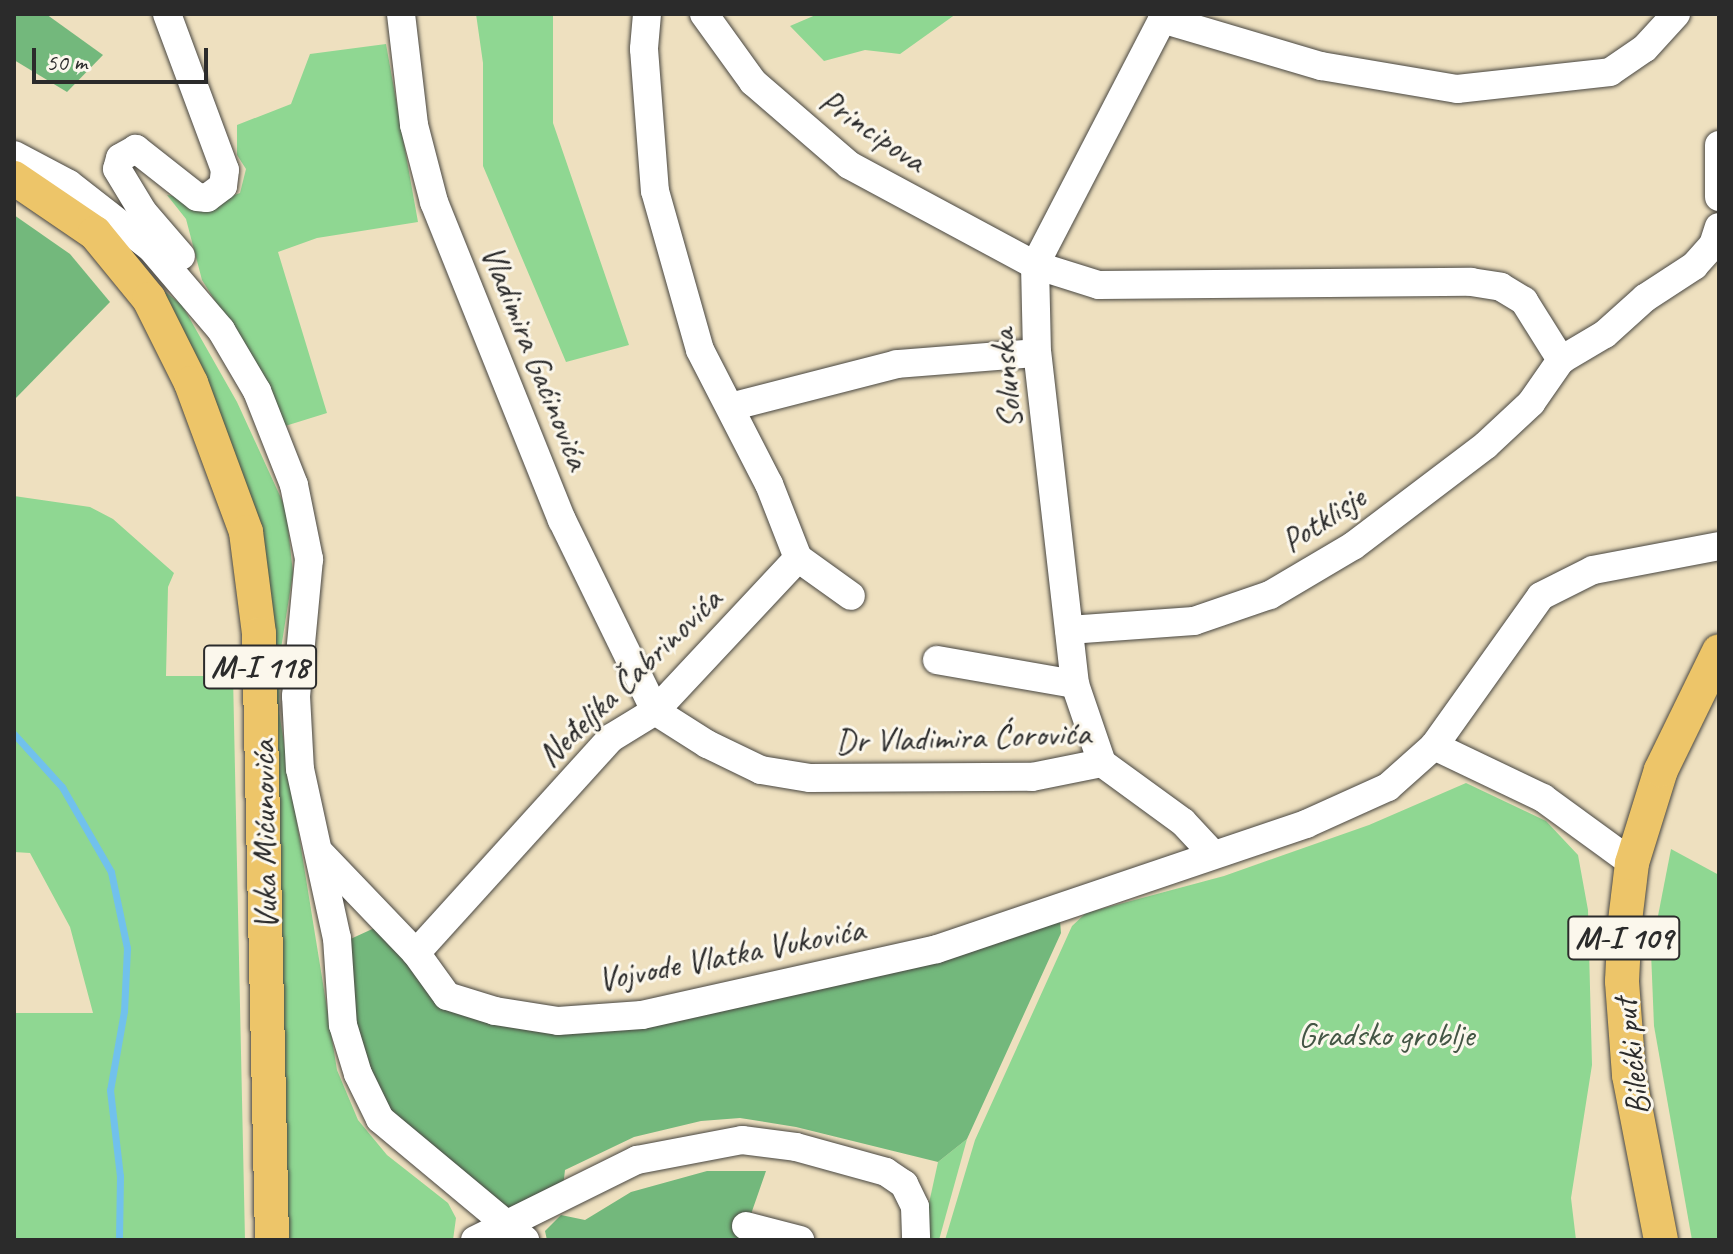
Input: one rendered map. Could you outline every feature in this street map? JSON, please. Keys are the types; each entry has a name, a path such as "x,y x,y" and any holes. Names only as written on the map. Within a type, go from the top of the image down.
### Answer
{"main road":[{"name":"Vuka Mićunovića","path":"14,178 95,233 149,299 191,383 246,532 259,634 272,1240"},
{"name":"Bilećki put","path":"1661,1240 1623,1016 1623,951 1632,863 1661,770 1719,651"}],"street":[{"path":"167,14 225,170 223,186 207,198 197,197 136,149 120,158 117,169 143,212 191,267 221,330 257,391 294,485 309,559 296,696 300,769 337,938 343,1025 380,1119 514,1231"},
{"name":"Vladimira Gaćinovića","path":"401,14 414,125 434,202 562,520 655,711"},
{"path":"647,14 644,49 655,191 700,350 769,484 798,558 851,596"},
{"name":"Principova","path":"704,14 753,82 849,165 1035,265"},
{"path":"1164,16 1321,66 1457,89 1610,72 1645,48 1676,14"},
{"name":"Solunska","path":"1102,763 1075,684 1037,353 1035,265 1164,16"},
{"path":"1719,145 1719,197"},
{"path":"14,155 69,184 151,248 221,330"},
{"name":"Potklisje","path":"1069,630 1194,621 1270,595 1353,546 1431,490 1531,403 1561,360 1605,334 1645,298 1694,266 1713,245 1719,227"},
{"path":"1035,265 1099,285 1471,282 1501,287 1524,301 1561,360"},
{"path":"730,407 897,364 1037,353"},
{"name":"Vojvode Vlatka Vukovića","path":"321,854 416,953 447,996 495,1011 558,1021 642,1015 937,949 1211,852 1306,824 1388,787 1434,746 1541,596 1593,570 1719,546"},
{"name":"Neđeljka Čabrinovića","path":"416,953 611,738 655,711 798,558"},
{"path":"937,660 1075,684"},
{"name":"Dr Vladimira Ćorovića","path":"655,711 707,744 761,770 810,778 1032,777 1102,763 1183,822 1211,852"},
{"path":"1434,746 1543,798 1632,863"},
{"path":"337,938 382,915"},
{"path":"475,1240 514,1231 637,1160 742,1140 796,1147 886,1172 904,1184 915,1207 916,1240"},
{"path":"746,1226 800,1240"}],"green space":[{"path":"14,14 46,14 103,55 67,92 14,60"},
{"path":"476,14 553,14 553,123 629,345 566,362 483,166 483,63"},
{"path":"818,14 956,14 900,54 865,50 824,61 790,26"},
{"path":"386,44 418,222 317,238 278,252 327,413 282,427 246,350 202,280 186,219 167,195 213,203 240,193 246,169 237,155 237,125 291,104 310,54"},
{"path":"14,215 70,254 110,302 14,400"},
{"path":"154,283 182,305 237,402 286,509 293,573 280,655 279,712 337,1070 358,1120 387,1155 448,1203 456,1218 453,1240 284,1240 262,568"},
{"path":"14,496 90,507 113,519 174,573 168,587 166,676 233,676 245,1240 14,1240 14,1013 93,1013 70,927 30,853 14,852"},
{"name":"Gradsko groblje","path":"1466,783 1546,821 1578,855 1588,910 1592,1065 1571,1198 1576,1240 945,1240 975,1140 1072,926 1086,913 1224,876 1369,825"},
{"path":"1671,849 1719,875 1719,1240 1692,1240 1654,1026 1651,952"},
{"path":"1060,921 1061,933 967,1139 938,1162 796,1127 740,1118 701,1121 634,1137 565,1170 563,1187 522,1208 500,1210 413,1140 364,1074 344,942 381,925 442,1003 558,1025"},
{"path":"967,1139 939,1240 921,1240 938,1162"},
{"path":"707,1171 766,1171 742,1240 547,1240 545,1231 561,1215 585,1220 631,1192"}],"waterway":[{"path":"14,734 62,787 111,872 127,948 124,1011 110,1090 120,1176 119,1240"}]}
